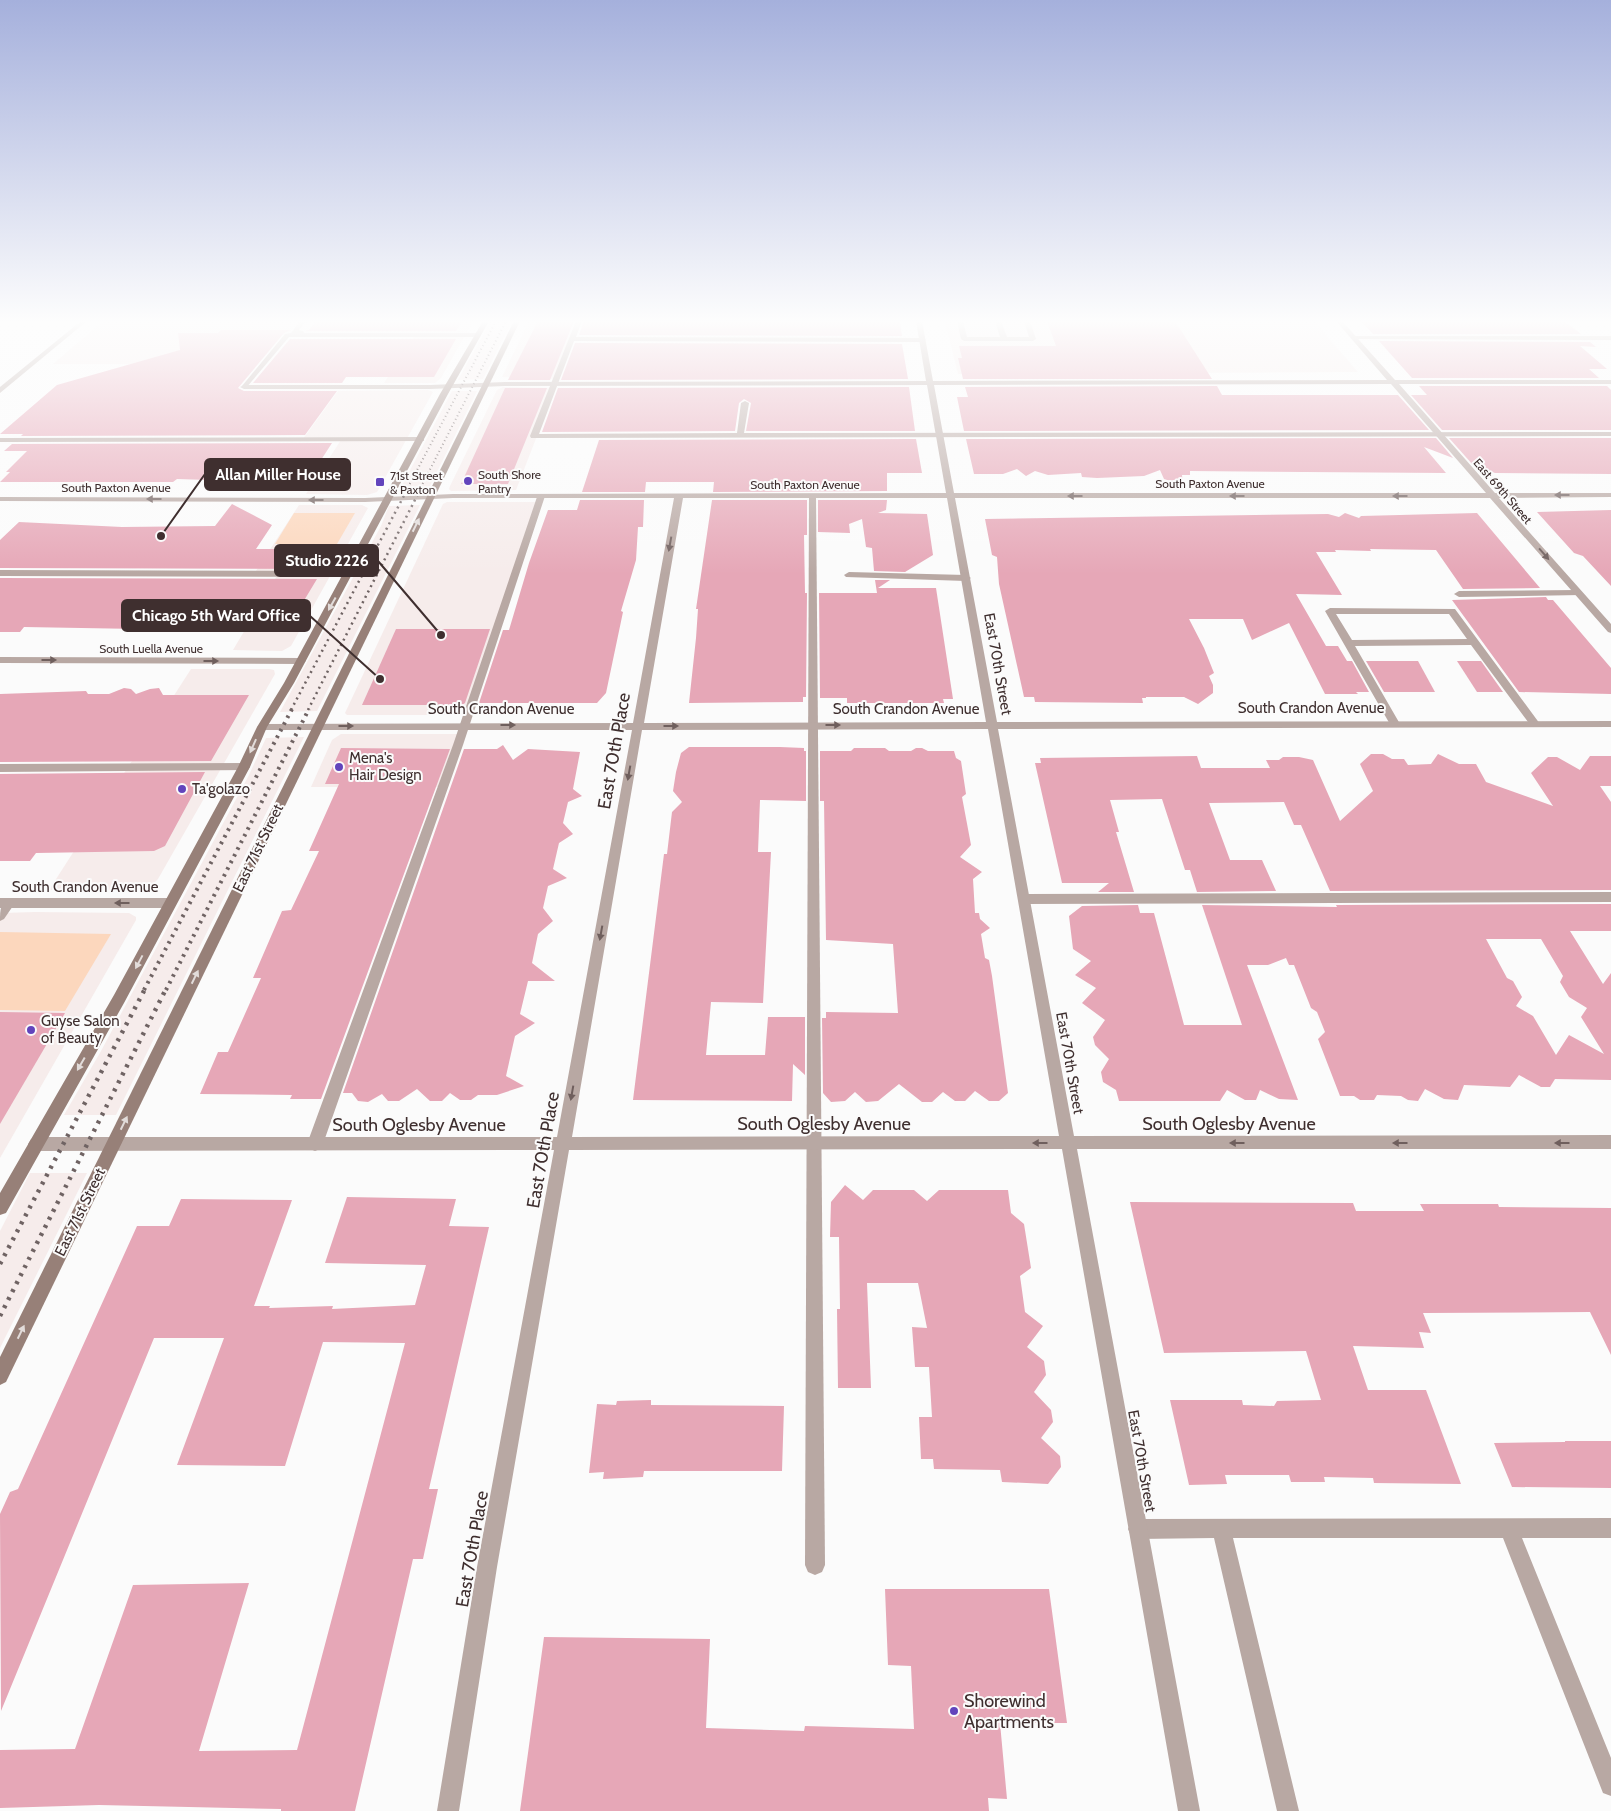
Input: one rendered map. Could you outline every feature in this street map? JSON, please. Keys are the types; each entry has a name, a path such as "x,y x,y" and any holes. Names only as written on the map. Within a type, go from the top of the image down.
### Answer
{"main road":[{"path":"0,1208 119,999 244,768 262,727 301,661 439,406"},
{"name":"East 71st Street","path":"0,1376 475,406"}],"street":[{"path":"546,406 534,436 1611,434"},
{"path":"740,436 745,406"},
{"name":"East 70th Street","path":"934,406 1189,1811"},
{"name":"East 69th Street","path":"1414,406 1611,630"},
{"path":"0,440 421,439"},
{"name":"South Paxton Avenue","path":"0,499 388,499 541,496 1611,495"},
{"path":"315,1144 464,725 541,496"},
{"name":"East 70th Place","path":"448,1811 487,1567 679,496"},
{"path":"812,496 815,1565"},
{"path":"0,573 348,574"},
{"path":"849,575 966,578"},
{"path":"1459,594 1578,593"},
{"path":"1395,724 1330,612 1452,611 1535,724"},
{"path":"1348,643 1474,642"},
{"name":"South Luella Avenue","path":"0,660 301,661"},
{"name":"South Crandon Avenue","path":"262,727 464,725 1611,724"},
{"path":"0,768 244,768"},
{"path":"1024,899 1611,897"},
{"path":"0,916 5,903"},
{"name":"South Crandon Avenue","path":"5,903 170,903"},
{"name":"South Oglesby Avenue","path":"36,1144 1611,1142"},
{"path":"1221,1528 1288,1811"},
{"path":"1509,1528 1611,1785"},
{"path":"1138,1529 1611,1528"}],"shaded area":[{"path":"327,406 425,406 377,492 367,495 306,494 341,440 303,439"},
{"path":"444,406 470,406 428,490 399,491"},
{"path":"489,406 547,406 516,490 451,491 449,489"},
{"path":"447,502 539,502 468,715 347,715 345,713 443,504"},
{"path":"299,505 362,505 368,508 291,646 282,651 233,650 278,574 254,574"},
{"path":"420,505 317,711 280,712 381,526 389,506"},
{"path":"294,513 355,513 337,544 275,544"},
{"path":"191,669 269,669 274,670 275,674 158,879 149,888 142,890 49,890"},
{"path":"341,734 461,734 443,787 311,787 332,740"},
{"path":"304,737 116,1115 64,1115 101,1051 249,775 266,738"},
{"path":"2,913 129,913 136,917 136,920 0,1158 0,916"},
{"path":"0,932 111,934 65,1011 0,1010"},
{"path":"30,1173 87,1173 0,1348 0,1231"}],"building":[{"path":"33,406 326,406 305,435 21,436 23,434 0,434"},
{"path":"497,406 540,406 508,484 461,484"},
{"path":"552,406 739,406 735,431 542,432"},
{"path":"751,406 912,406 915,431 746,431"},
{"path":"959,406 1407,406 1429,430 964,431"},
{"path":"1420,406 1611,406 1611,430 1442,430"},
{"path":"1436,438 1453,458 1424,447 1446,473 1190,471 1190,475 1182,475 1183,485 1164,479 1160,470 1144,476 1097,478 1082,477 1081,473 1048,475 1035,471 1026,476 1017,469 1003,474 974,474 966,439"},
{"path":"1449,438 1611,438 1611,474 1495,473 1473,465"},
{"path":"916,439 922,473 887,473 887,491 713,492 714,482 646,482 645,492 582,492 599,440"},
{"path":"332,443 308,480 300,479 298,483 177,479 173,482 0,482 10,472 6,472 27,451 4,451 12,444"},
{"path":"580,500 644,500 643,527 638,527 636,560 621,611 623,612 606,693 597,703 479,703 503,630 509,630 529,563 548,510 577,510"},
{"path":"712,500 807,500 807,535 804,535 805,593 807,593 806,697 803,697 803,702 689,703 696,638 698,609 696,609"},
{"path":"818,500 887,500 886,510 878,513 927,514 933,555 905,572 874,571 872,548 866,547 862,519 849,524 850,533 818,532"},
{"path":"232,504 272,525 256,549 333,549 322,569 0,568 0,540 19,522 122,527 215,526"},
{"path":"1611,510 1611,586 1583,556 1574,553 1537,512"},
{"path":"1345,513 1359,518 1361,516 1477,513 1540,588 1463,589 1436,550 1370,549 1371,551 1335,550 1336,552 1316,552 1342,595 1296,594 1326,646 1338,646 1347,661 1352,661 1369,692 1325,694 1289,623 1252,640 1243,619 1189,619 1214,673 1209,676 1213,685 1213,693 1198,704 1184,697 1146,697 1142,698 1143,703 1035,702 1034,697 1024,697 999,584 997,557 992,555 985,519 1328,514 1339,517"},
{"path":"0,578 317,579 288,627 198,627 196,630 24,627 20,632 0,632"},
{"path":"875,580 890,580 878,588 936,588 953,699 943,699 944,703 847,703 847,698 820,698 819,593 877,593"},
{"path":"1546,597 1548,600 1553,600 1611,668 1611,694 1519,692 1452,600"},
{"path":"396,629 490,629 465,703 462,705 362,705"},
{"path":"1366,661 1418,661 1435,692 1384,692"},
{"path":"1457,661 1481,661 1503,692 1477,692"},
{"path":"124,688 131,689 136,694 159,688 163,695 249,695 211,761 0,762 0,694 86,691 88,694 109,694"},
{"path":"503,745 513,760 528,749 580,752 573,789 582,796 568,802 563,823 573,834 559,843 553,869 567,878 548,886 543,908 553,921 538,934 532,963 555,981 528,981 520,1014 535,1023 515,1036 506,1076 524,1086 497,1095 478,1095 471,1100 460,1100 450,1093 442,1101 430,1101 417,1089 399,1101 388,1101 382,1094 368,1102 358,1101 352,1093 343,1093 464,749 497,749"},
{"path":"689,747 780,747 804,748 804,751 806,751 806,801 760,800 758,852 771,852 763,1003 711,1002 706,1055 765,1055 768,1017 805,1017 805,1075 793,1064 792,1101 633,1100 664,854 667,854 672,812 682,802 673,791 676,772 681,753"},
{"path":"341,748 450,749 321,1099 290,1099 292,1095 200,1094 218,1052 228,1052 261,978 253,978 282,911 291,910 319,851 309,851 339,784 325,784"},
{"path":"854,748 885,748 889,751 911,751 916,748 922,748 928,751 954,751 956,758 961,761 966,794 962,797 971,845 960,857 982,872 973,879 975,913 979,913 980,919 990,928 981,934 985,958 989,960 992,976 1008,1093 999,1101 989,1101 975,1091 965,1101 955,1101 943,1092 932,1102 922,1102 899,1084 878,1101 866,1102 855,1092 845,1101 831,1102 823,1093 822,1018 826,1018 826,1012 898,1013 893,944 826,940 824,801 820,801 820,751 851,751"},
{"path":"1371,754 1383,754 1392,759 1404,759 1408,765 1431,764 1438,754 1459,764 1476,764 1486,782 1553,806 1531,773 1548,757 1557,757 1580,770 1590,756 1611,756 1611,786 1600,786 1611,802 1611,890 1330,891 1301,825 1294,825 1284,802 1209,803 1230,860 1262,860 1276,891 1197,892 1190,870 1185,870 1162,799 1110,800 1119,832 1116,832 1134,892 1098,892 1109,883 1062,883 1035,763 1041,763 1040,758 1197,756 1201,768 1270,768 1266,760 1299,757 1313,760 1340,821 1373,791 1360,764"},
{"path":"205,772 165,846 154,851 36,853 30,861 0,861 0,774"},
{"path":"1611,904 1611,931 1570,931 1603,984 1611,973 1611,1080 1555,1079 1550,1087 1541,1087 1519,1075 1510,1087 1464,1085 1458,1100 1444,1099 1425,1089 1418,1101 1408,1100 1401,1096 1377,1095 1374,1100 1360,1100 1354,1096 1340,1096 1318,1039 1325,1032 1317,1012 1311,1008 1294,965 1289,965 1286,958 1268,965 1247,965 1298,1100 1279,1099 1260,1090 1256,1100 1245,1100 1227,1090 1220,1101 1119,1101 1116,1090 1103,1082 1101,1072 1109,1059 1095,1045 1093,1037 1105,1020 1082,1003 1096,988 1075,975 1091,961 1073,949 1069,916 1082,906 1138,905 1140,913 1154,913 1184,1025 1242,1025 1202,905 1337,907 1336,905","holes":["1486,939 1541,939 1563,976 1560,982 1569,997 1587,1008 1581,1017 1604,1054 1569,1035 1556,1055 1533,1016 1516,1006 1522,997 1513,981 1507,978"]},
{"path":"0,1012 65,1013 0,1124"},
{"path":"845,1185 863,1200 873,1190 914,1190 927,1201 939,1190 1008,1190 1011,1213 1024,1224 1031,1268 1020,1276 1025,1312 1043,1326 1027,1347 1044,1361 1046,1375 1034,1392 1051,1410 1053,1422 1041,1438 1060,1456 1061,1467 1048,1484 1002,1482 1000,1470 934,1469 933,1459 921,1459 919,1417 932,1417 929,1367 915,1367 912,1327 927,1328 918,1283 867,1283 871,1388 838,1388 837,1309 840,1309 839,1237 830,1237 831,1202"},
{"path":"347,1197 456,1199 449,1226 489,1227 429,1489 438,1489 423,1559 413,1559 355,1811 281,1811 281,1809 99,1805 0,1808 0,1750 75,1749 133,1585 249,1583 199,1751 297,1750 405,1343 323,1342 285,1466 177,1465 224,1338 154,1338 1,1711 0,1514 10,1492 18,1489 137,1226 169,1226 181,1199 292,1200 254,1306 270,1306 269,1308 333,1306 332,1309 415,1305 426,1265 325,1263"},
{"path":"1130,1202 1353,1203 1356,1211 1424,1211 1420,1204 1498,1204 1499,1207 1611,1208 1611,1355 1590,1312 1423,1313 1431,1333 1419,1332 1424,1348 1353,1346 1368,1390 1426,1390 1461,1484 1374,1483 1373,1478 1324,1477 1325,1482 1291,1482 1289,1475 1225,1475 1227,1484 1189,1485 1170,1400 1242,1400 1243,1405 1274,1406 1277,1401 1321,1400 1306,1351 1164,1353"},
{"path":"651,1400 651,1405 784,1406 782,1471 644,1471 643,1477 603,1479 604,1472 589,1473 597,1404 616,1405 617,1401"},
{"path":"1611,1441 1611,1488 1512,1487 1494,1443 1565,1442"},
{"path":"885,1589 1049,1589 1067,1723 1000,1723 1007,1799 988,1798 989,1811 520,1811 544,1637 710,1639 706,1728 804,1731 805,1726 914,1729 911,1666 888,1665"}],"railway":[{"path":"406,491 451,406"},
{"path":"419,491 463,406"},
{"path":"291,710 407,490"},
{"path":"308,710 420,490"},
{"path":"144,990 292,709"},
{"path":"166,990 309,709"},
{"path":"0,1264 145,989"},
{"path":"0,1316 166,989"}],"place":[{"name":"South Shore Pantry","path":"468,481"},
{"name":"71st Street & Paxton","path":"380,482"},
{"name":"Allan Miller House","path":"161,536"},
{"name":"Studio 2226","path":"441,635"},
{"name":"Chicago 5th Ward Office","path":"380,679"},
{"name":"Mena's Hair Design","path":"339,767"},
{"name":"Ta'golazo","path":"182,789"},
{"name":"Guyse Salon of Beauty","path":"31,1030"},
{"name":"Shorewind Apartments","path":"954,1711"}]}
